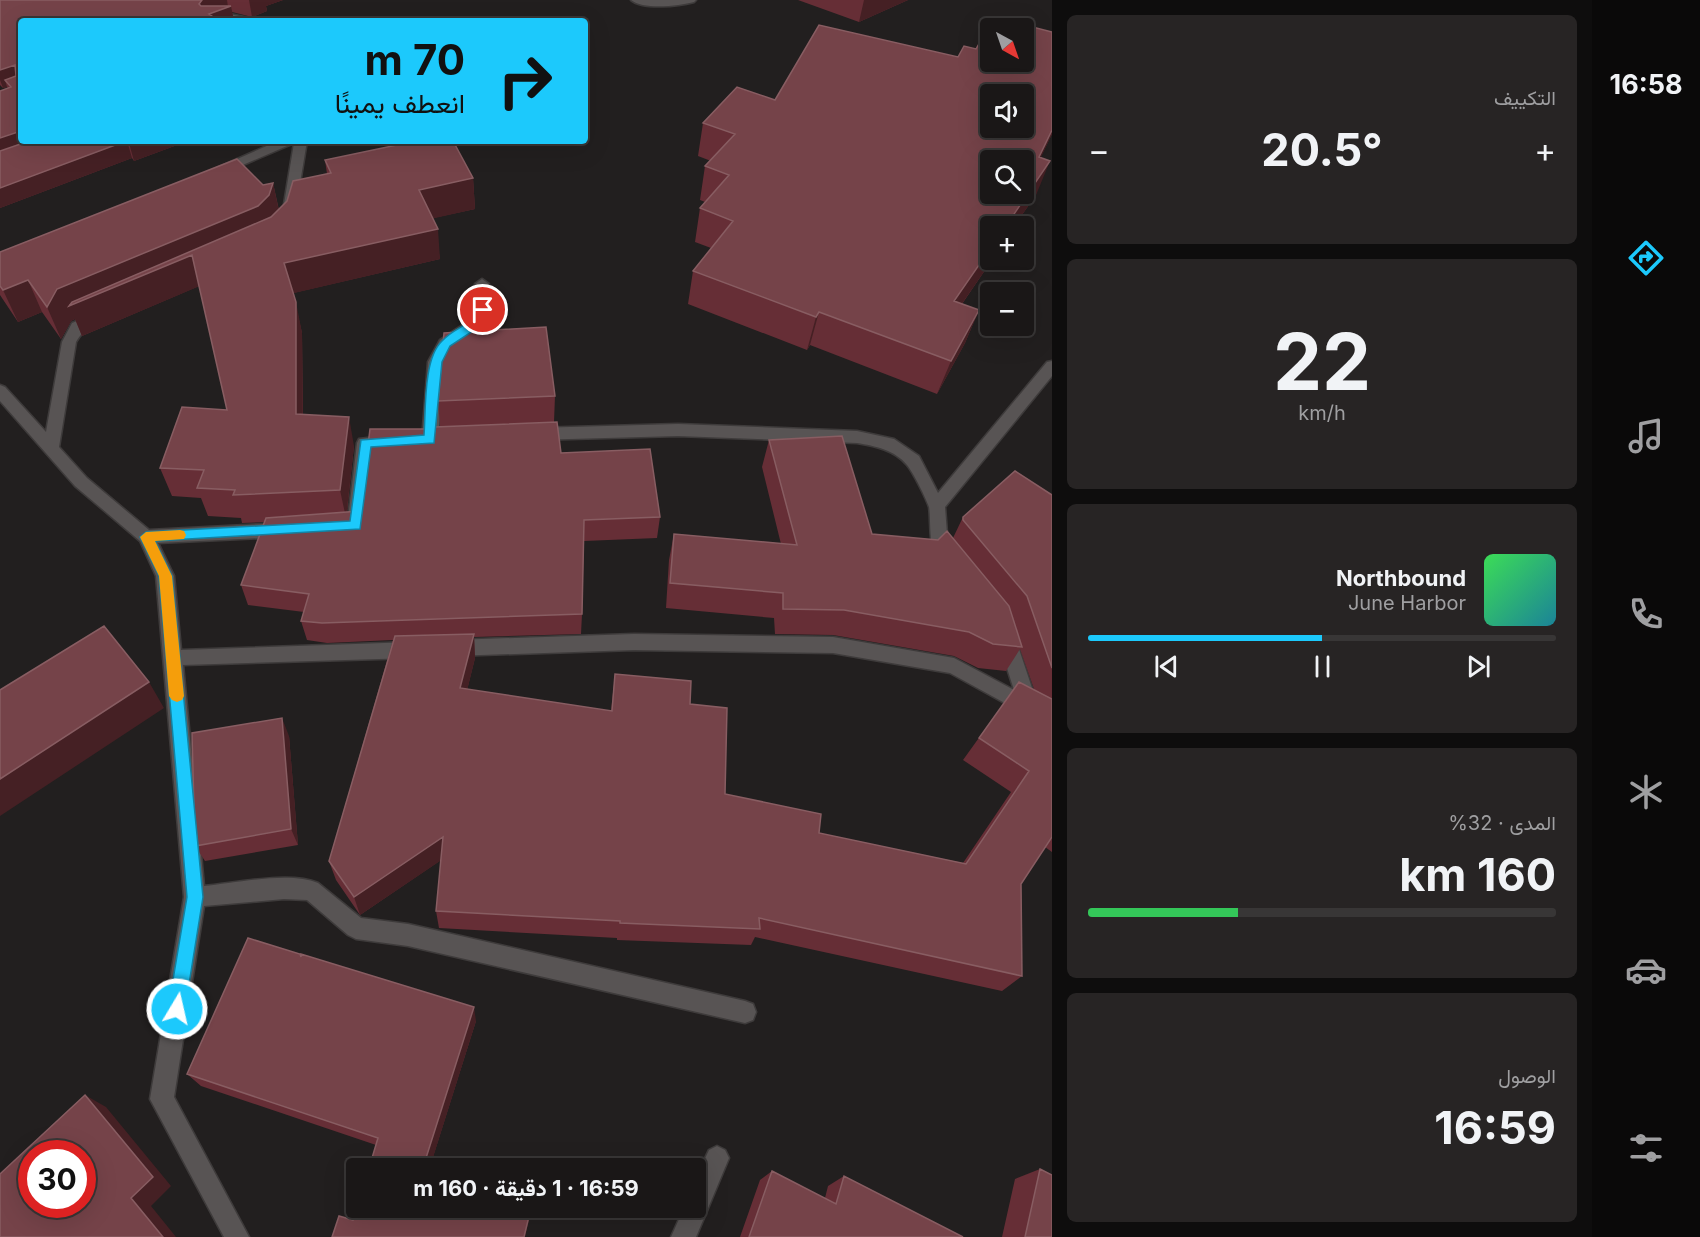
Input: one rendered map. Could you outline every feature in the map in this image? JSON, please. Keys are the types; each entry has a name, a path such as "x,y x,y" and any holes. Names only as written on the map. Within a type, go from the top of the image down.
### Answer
{"street":[{"path":"637,0 670,3 690,0"},
{"path":"222,18 230,16 238,18"},
{"path":"203,177 282,144"},
{"path":"289,217 301,144"},
{"path":"333,527 356,526 365,443 436,439 436,362 445,344 476,324 483,310 482,284"},
{"path":"51,448 69,342 77,327 118,310"},
{"path":"937,506 1052,366"},
{"path":"0,391 81,482 146,537 165,576 195,897 162,1099 237,1237"},
{"path":"520,435 678,430 857,437 888,443 913,460 937,506 940,549 961,575"},
{"path":"146,537 298,529"},
{"path":"996,619 1003,627 1029,710"},
{"path":"173,658 634,642 833,645 954,666 1052,721"},
{"path":"195,897 284,889 311,890 356,928 408,935 745,1012"},
{"path":"706,1184 717,1158"},
{"path":"683,1237 691,1218"}],"building":[{"path":"0,0 202,0 199,4 201,6 231,6 209,14 215,18 18,18 18,132 0,138 0,91 11,87 5,80 16,76 15,65 0,70"},
{"path":"819,25 958,57 964,46 976,49 980,42 980,72 1034,72 1034,27 1052,32 1052,130 1039,157 1050,161 1034,185 1034,150 980,150 980,204 1021,204 1013,216 980,216 980,263 954,301 979,310 951,361 819,312 816,317 693,271 733,221 700,208 729,175 705,166 735,134 703,123 737,87 775,100"},
{"path":"20,144 118,144 0,188 0,151"},
{"path":"402,144 455,144 473,178 419,190 438,229 284,263 296,302 296,414 349,417 340,490 233,495 235,490 197,488 204,470 160,468 182,407 227,410 192,255 69,306 72,302 271,217 287,201 293,181 331,173 325,160"},
{"path":"237,159 263,185 273,183 269,195 258,206 57,289 47,307 28,280 3,290 0,286 0,252"},
{"path":"546,327 555,396 438,401 444,333"},
{"path":"557,422 561,453 650,449 660,517 584,520 582,614 322,623 301,621 309,594 241,585 266,518 360,511 370,429 435,429 435,427"},
{"path":"842,436 872,534 938,540 947,531 1009,606 1022,647 993,644 969,632 844,610 783,609 783,593 670,583 674,534 797,545 769,440"},
{"path":"1015,471 1052,495 1052,668 1027,596 963,520 963,517"},
{"path":"104,626 149,682 0,779 0,690"},
{"path":"474,634 460,688 612,711 615,674 691,681 690,704 727,708 725,794 821,814 819,833 966,864 1029,771 979,738 1019,682 1052,699 1052,837 1021,884 1022,976 759,918 760,929 436,911 443,837 354,897 329,861 395,636"},
{"path":"282,718 291,829 195,846 192,733"},
{"path":"248,938 300,954 301,957 301,954 474,1007 426,1158 372,1158 378,1138 187,1074"},
{"path":"85,1095 153,1177 131,1198 163,1237 0,1237 0,1174 18,1157 18,1218 96,1218 96,1140 37,1140"},
{"path":"1040,1169 1052,1175 1052,1237 1025,1237"},
{"path":"772,1171 836,1204 844,1176 963,1237 749,1237"},
{"path":"339,1216 353,1220 354,1218 529,1218 524,1237 332,1237"}],"slow traffic":[{"path":"177,696 165,576 146,537 180,535"}],"route":[{"path":"177,1009 195,897 165,576 146,537 356,526 365,443 430,440 436,362 445,344 476,324 483,310"}]}
